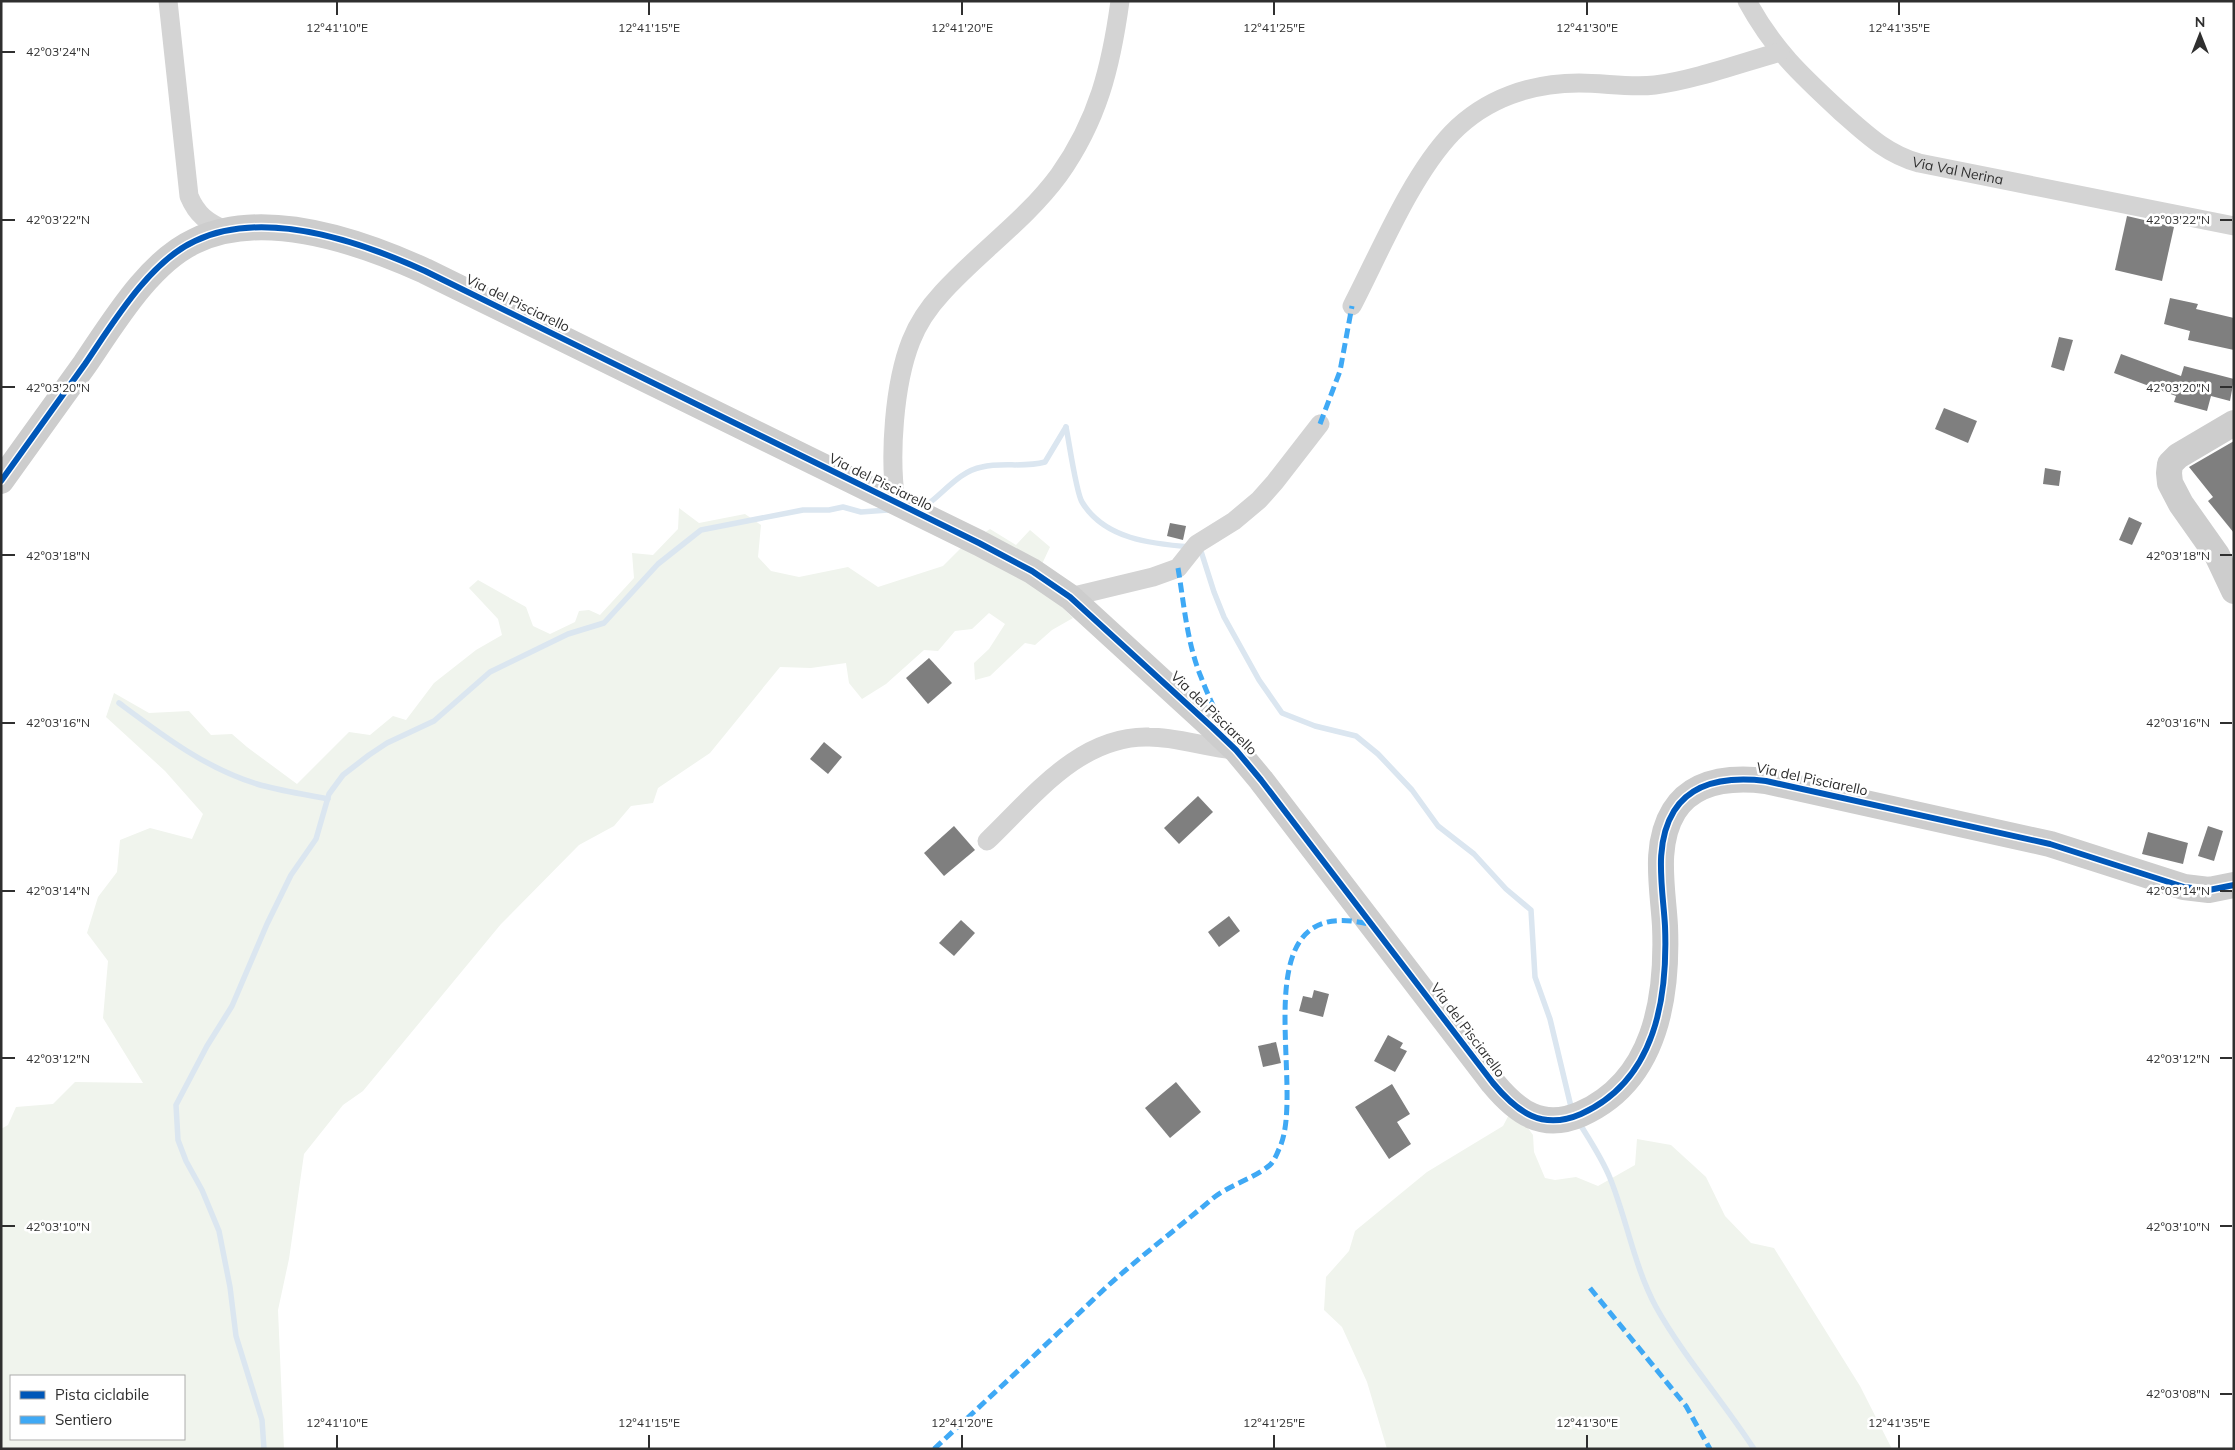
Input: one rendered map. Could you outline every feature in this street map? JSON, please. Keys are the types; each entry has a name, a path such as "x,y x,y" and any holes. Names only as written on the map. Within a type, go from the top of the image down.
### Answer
{"street":[{"path":"168,1 189,196 195,209 204,220 225,230"},
{"path":"896,502 893,469 894,433 902,371 911,340 922,318 941,295 1028,211 1048,189 1072,155 1089,124 1104,88 1113,51 1120,1"},
{"name":"Via Val Nerina","path":"1747,1 1780,52 1802,76 1871,139 1882,148 1902,158 1918,163 2234,226"},
{"path":"1352,306 1410,193 1429,161 1458,127 1486,106 1517,92 1535,87 1579,83 1657,84 1780,52"},
{"name":"Via del Pisciarello","path":"1,481 123,310 152,275 183,247 203,237 225,230 273,228 309,232 338,238 385,253 1020,563 1070,598 1236,750 1262,780 1465,1049 1505,1098 1521,1112 1534,1118 1549,1120 1578,1115 1606,1100 1626,1083 1637,1067 1654,1032 1661,1004 1665,969 1665,927 1661,876 1664,838 1670,820 1678,806 1693,792 1713,782 1734,779 1766,781 1993,831 2064,848 2156,879 2194,889 2216,890 2234,885"},
{"path":"2234,423 2178,456 2170,464 2169,473 2170,483 2181,504 2217,556 2234,592"},
{"path":"1070,598 1153,577 1178,568 1197,544 1234,521 1258,500 1320,424"},
{"path":"987,841 1061,770 1104,744 1129,738 1148,737 1236,750"}],"shaded area":[{"path":"679,508 699,523 745,514 761,525 758,557 771,571 799,577 848,567 878,587 943,566 960,549 990,529 1016,545 1030,530 1050,547 1042,564 1052,597 1073,618 1052,630 1035,645 1025,643 990,676 975,680 974,663 989,649 1005,624 989,613 972,629 955,631 938,651 924,650 886,684 862,699 849,683 846,663 811,668 780,667 710,753 658,788 653,803 631,806 614,826 579,845 501,924 363,1091 343,1105 304,1154 289,1259 278,1310 284,1449 1,1449 1,1129 8,1125 16,1107 53,1104 75,1082 143,1083 103,1018 108,961 87,933 98,897 117,872 120,840 150,828 192,839 203,814 165,771 106,717 114,693 149,713 189,711 211,735 232,734 297,784 349,732 370,735 393,716 406,720 434,683 476,650 502,635 498,619 469,588 478,580 526,607 533,626 550,634 575,622 579,611 589,610 600,615 634,578 632,553 653,555 678,529"},
{"path":"1513,1107 1533,1135 1534,1152 1545,1178 1555,1180 1576,1177 1598,1186 1635,1165 1637,1139 1671,1145 1706,1177 1725,1216 1751,1243 1774,1248 1860,1386 1892,1449 1387,1449 1367,1382 1342,1327 1324,1310 1326,1277 1349,1251 1355,1231 1427,1172 1503,1126"}],"building":[{"path":"2127,216 2174,227 2162,281 2115,270"},
{"path":"2170,298 2198,304 2196,309 2234,318 2234,350 2188,340 2190,331 2164,324"},
{"path":"2059,337 2073,340 2064,371 2051,367"},
{"path":"2121,354 2181,376 2184,366 2234,379 2230,401 2211,396 2207,411 2174,402 2176,396 2114,373"},
{"path":"1944,408 1977,421 1968,443 1935,429"},
{"path":"2234,441 2234,533 2208,501 2213,497 2189,467"},
{"path":"2045,468 2061,471 2059,486 2043,484"},
{"path":"2129,517 2142,523 2132,545 2119,540"},
{"path":"1170,523 1186,526 1183,540 1167,536"},
{"path":"929,658 952,683 928,704 906,678"},
{"path":"824,742 842,757 828,774 810,759"},
{"path":"1198,796 1213,812 1179,844 1164,828"},
{"path":"954,826 975,850 944,876 924,853"},
{"path":"2208,826 2223,831 2214,861 2198,856"},
{"path":"2148,832 2188,843 2183,864 2142,854"},
{"path":"1229,916 1240,931 1219,947 1208,932"},
{"path":"961,920 975,933 954,956 939,943"},
{"path":"1314,990 1329,994 1323,1017 1299,1011 1303,996 1312,998"},
{"path":"1388,1035 1403,1043 1400,1048 1407,1051 1395,1072 1374,1061"},
{"path":"1276,1042 1281,1063 1263,1067 1258,1046"},
{"path":"1176,1082 1201,1112 1170,1138 1145,1108"},
{"path":"1392,1084 1410,1114 1397,1122 1411,1144 1389,1159 1355,1107"}],"waterway":[{"path":"1066,427 1080,496 1091,514 1116,532 1130,537 1161,544 1191,547"},
{"path":"924,507 959,478 974,469 997,465 1029,465 1045,462 1066,427"},
{"path":"264,1449 262,1420 236,1336 230,1287 219,1231 178,1140 176,1105 207,1046 232,1006 267,924 291,875 316,839 329,794 343,775 369,755 387,743 434,721 490,672 568,634 604,623 658,564 701,530 803,510 829,510 843,507 861,512 888,510"},
{"path":"1200,548 1224,617 1259,680 1282,713 1315,726 1356,736 1378,754 1412,790 1438,826 1474,854 1506,889 1531,910 1535,977 1550,1019 1572,1111"},
{"path":"119,703 185,750 220,769 257,784 328,799"},
{"path":"1578,1121 1610,1178 1636,1259 1656,1307 1679,1344 1754,1449"}],"marked path":[{"path":"1320,424 1340,371 1352,306"},
{"path":"1178,568 1192,651 1204,685 1230,739"},
{"path":"934,1449 1127,1269 1212,1199 1263,1170 1271,1163 1279,1149 1286,1121 1285,1001 1290,964 1304,936 1330,922 1372,925"},
{"path":"1590,1288 1686,1406 1710,1449"}],"cycle path":[{"path":"1,481 133,295 162,263 195,241 222,232 251,228 281,228 311,232 341,240 399,260 425,271 979,543 1032,571 1070,597 1236,750 1493,1083 1521,1110 1531,1116 1542,1119 1567,1119 1581,1114 1606,1099 1626,1081 1641,1060 1652,1035 1664,982 1665,926 1661,882 1663,838 1674,811 1682,800 1703,786 1728,780 1766,781 2050,844 2184,887 2209,890 2234,885"}]}
